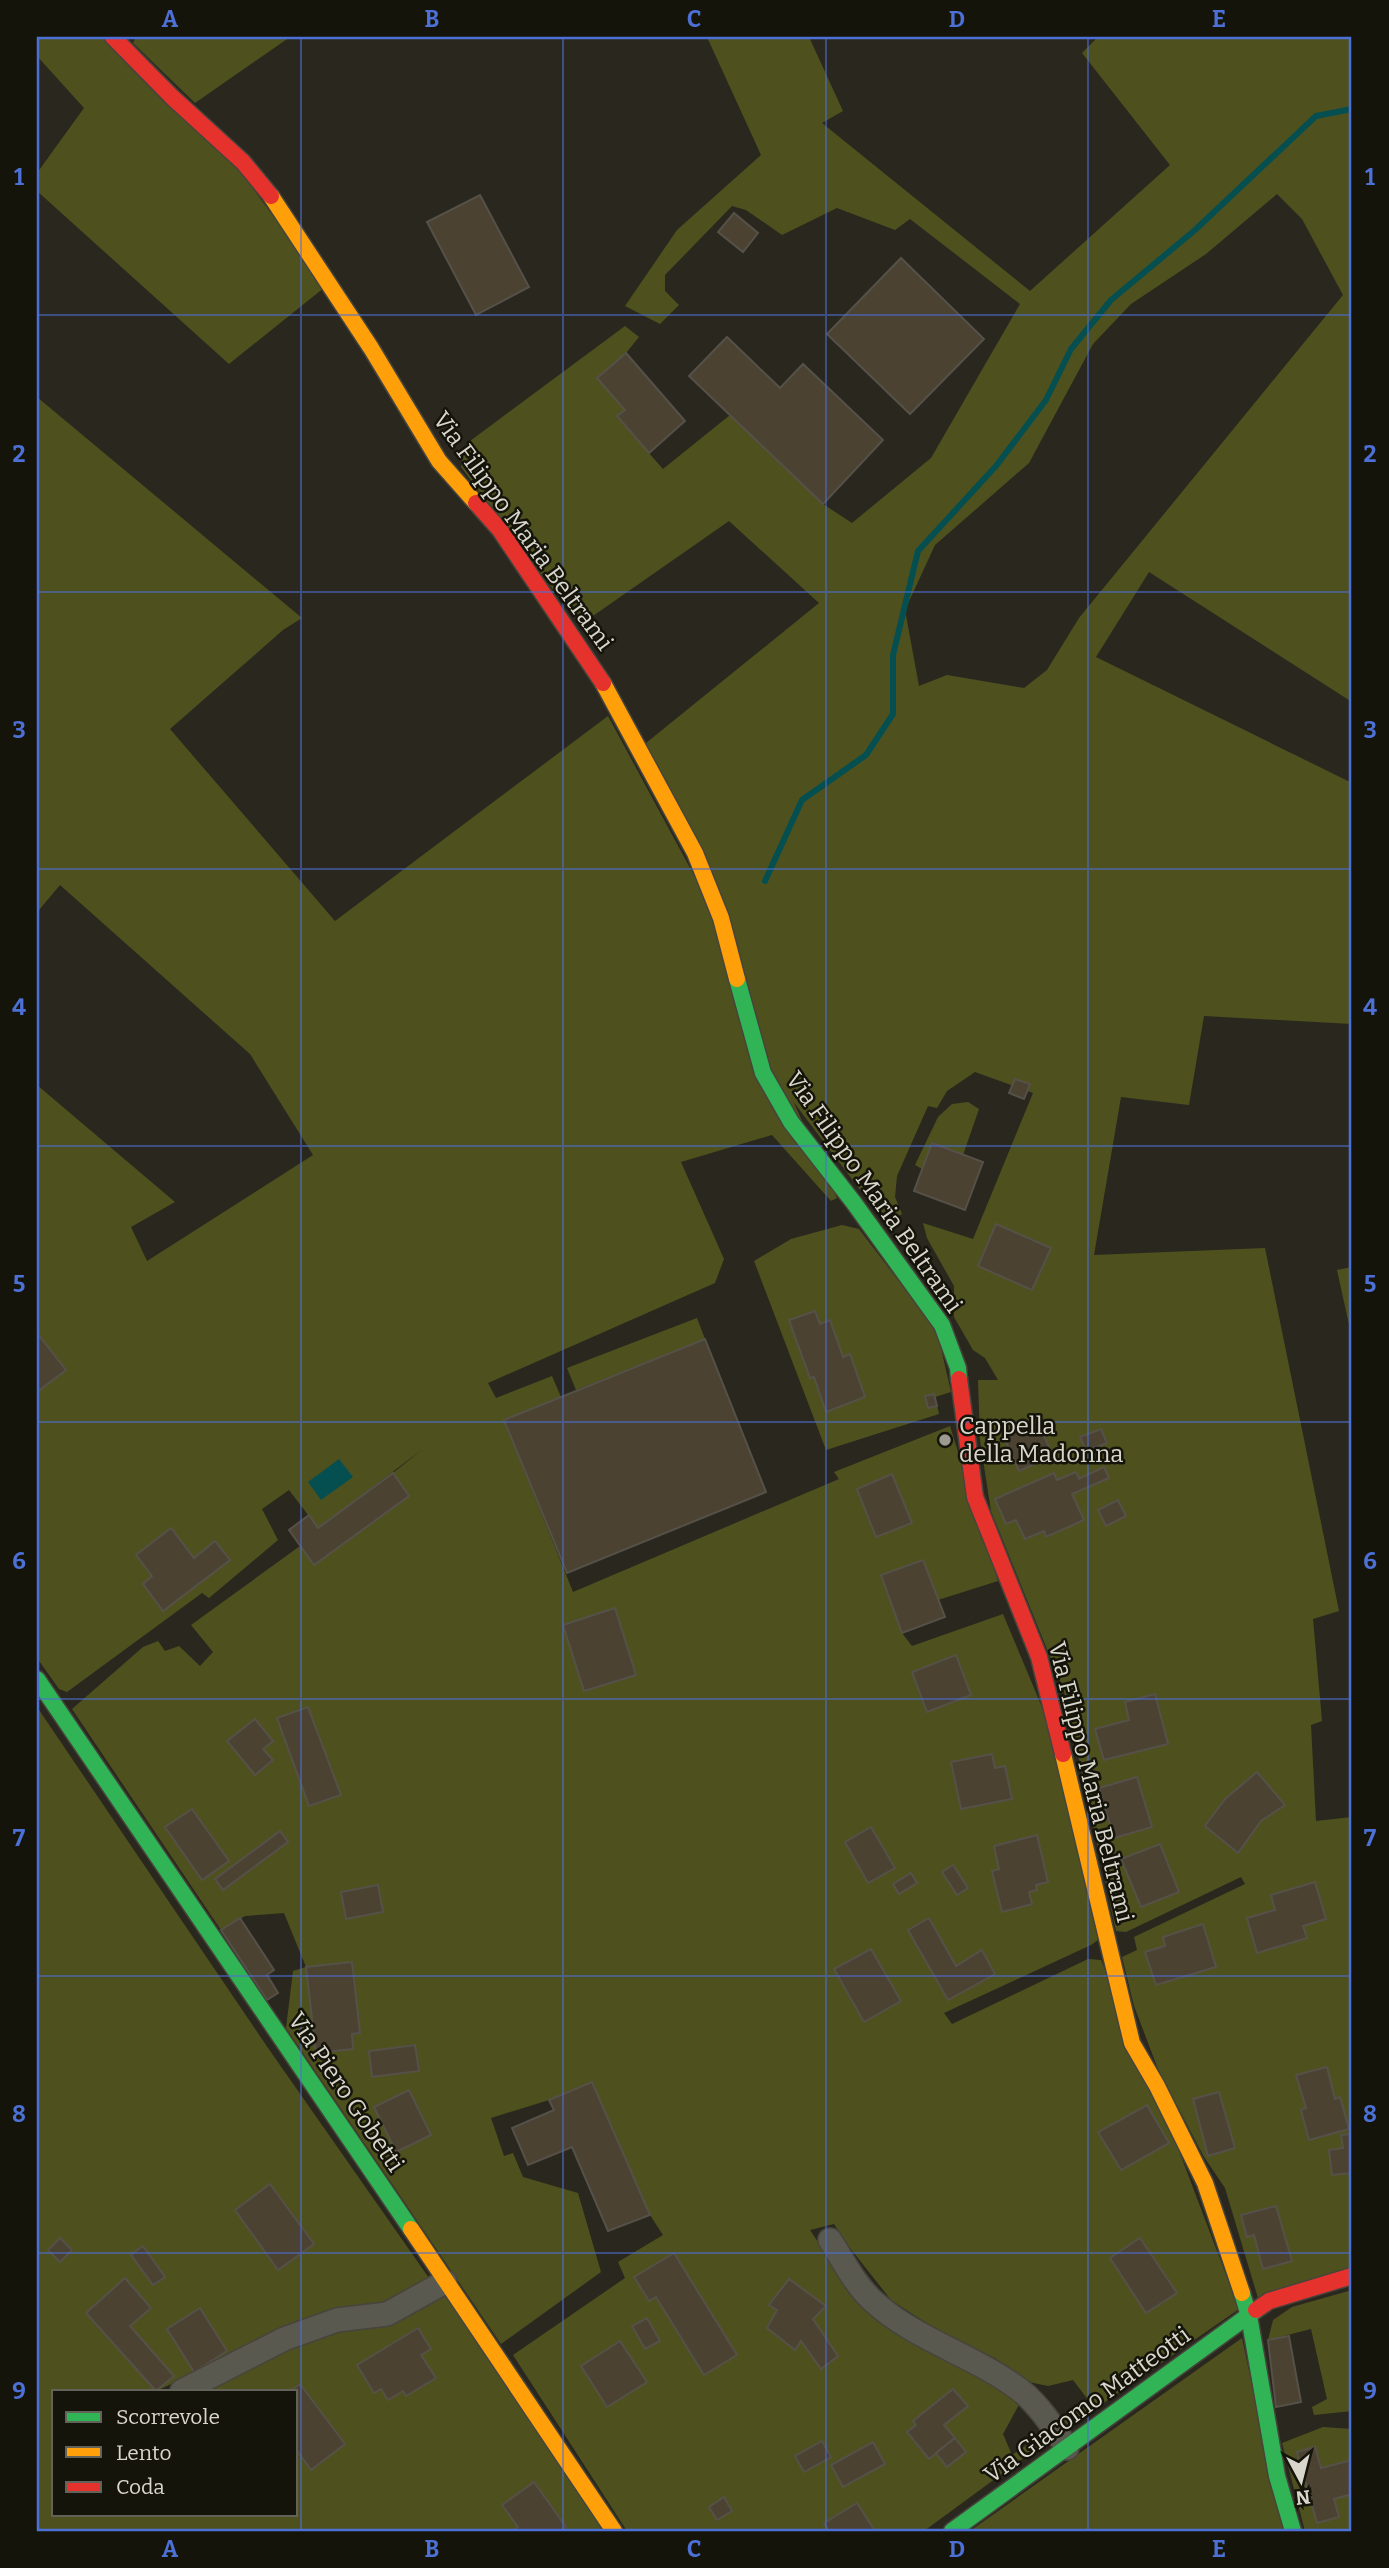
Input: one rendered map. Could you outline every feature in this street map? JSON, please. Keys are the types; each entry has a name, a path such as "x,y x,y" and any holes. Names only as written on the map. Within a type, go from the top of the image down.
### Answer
{"street":[{"name":"Via Filippo Maria Beltrami","path":"113,37 243,162 281,208 371,348 439,461 500,530 595,669 695,853 721,918 763,1073 791,1122 862,1213 942,1325 958,1368 975,1497 1039,1657 1097,1888 1132,2043 1157,2086 1205,2183 1249,2316 1277,2476 1293,2531"},
{"name":"Via Piero Gobetti","path":"37,1679 614,2531"},
{"path":"830,2240 872,2300 903,2325 985,2367 1022,2392 1049,2421 1067,2448"},
{"name":"Via Giacomo Matteotti","path":"953,2531 1269,2301 1352,2276"},
{"path":"184,2390 284,2339 337,2320 387,2314 445,2282"}],"green space":[{"path":"37,37 105,37 235,164 325,287 229,364 37,191 37,173 84,108 37,56"},
{"path":"136,37 290,37 195,103 133,43"},
{"path":"707,37 809,37 843,111 822,123 1030,291 1170,165 1082,53 1098,37 1352,37 1352,702 1149,572 1096,657 1350,782 1352,779 1352,1024 1204,1016 1189,1105 1121,1097 1094,1255 1265,1248 1339,1611 1313,1619 1322,1721 1311,1725 1316,1821 1352,1817 1352,2267 1258,2298 1225,2188 1204,2157 1158,2069 1134,2006 1122,1957 1137,1950 1134,1937 1245,1884 1241,1877 1126,1932 1116,1931 1064,1691 991,1511 980,1440 978,1380 998,1380 985,1358 973,1350 954,1317 954,1286 927,1238 923,1223 973,1239 1033,1093 975,1072 947,1091 937,1108 928,1106 897,1176 895,1197 902,1214 886,1224 770,1071 646,743 819,603 729,521 580,625 461,467 466,444 625,326 639,337 626,353 597,378 625,410 617,417 663,469 730,415 823,504 852,523 931,458 1020,304 910,219 895,230 837,208 782,235 746,210 732,206 665,275 665,291 679,305 660,324 625,306 677,230 761,155","holes":["1277,194 1302,219 1343,295 1079,618 1047,670 1024,688 947,675 919,686 905,610 935,545 1029,463 1093,344 1131,304 1206,254"]},
{"path":"37,397 302,618 283,630 170,729 335,921 608,716 696,879 717,933 837,1198 831,1201 772,1135 681,1162 724,1259 715,1283 488,1383 496,1398 552,1376 561,1397 504,1420 573,1592 839,1479 834,1472 950,1426 998,1581 938,1600 923,1560 881,1576 902,1633 912,1646 1003,1614 1044,1712 1098,1940 944,2013 952,2024 1088,1959 1101,1960 1176,2143 1239,2309 1069,2427 1064,2420 1089,2401 1073,2380 1048,2386 1029,2382 995,2358 951,2339 891,2300 834,2224 810,2230 845,2283 935,2353 1021,2401 1003,2434 1012,2455 1045,2433 1048,2440 924,2531 627,2531 513,2355 625,2278 618,2262 663,2235 650,2215 592,2082 549,2100 491,2118 504,2156 513,2153 523,2177 578,2193 601,2272 501,2344 286,2028 293,1971 306,1967 284,1913 245,1916 221,1930 72,1709 143,1647 158,1641 165,1651 179,1646 200,1666 213,1652 191,1625 300,1546 315,1565 409,1496 393,1473 423,1449 318,1528 289,1490 262,1509 278,1540 209,1598 202,1593 67,1692 59,1689 37,1658 37,1085 175,1202 131,1227 147,1261 313,1155 250,1054 60,885 39,910 37,909"},
{"path":"968,1102 979,1109 963,1155 932,1143 922,1169 915,1165 938,1117 952,1104"},
{"path":"842,1225 859,1229 937,1331 951,1392 935,1397 939,1414 826,1450 754,1261 791,1239"},
{"path":"1352,1267 1352,1338 1337,1270"},
{"path":"697,1318 705,1339 576,1390 567,1368"},
{"path":"37,1707 268,2048 429,2278 383,2304 363,2305 314,2318 158,2390 52,2390 52,2516 298,2516 298,2390 199,2390 259,2360 444,2288 607,2531 37,2531"},
{"path":"1352,2290 1352,2411 1314,2415 1312,2407 1327,2399 1311,2329 1268,2340 1273,2320 1292,2307"},
{"path":"1242,2338 1283,2531 970,2531"},
{"path":"1323,2427 1352,2429 1352,2531 1305,2531 1282,2443"}],"water":[{"path":"339,1459 353,1477 321,1500 308,1482"}],"building":[{"path":"480,195 529,287 476,315 427,222"},
{"path":"734,213 758,233 743,252 718,232"},
{"path":"901,258 984,339 910,414 827,334"},
{"path":"727,337 780,388 803,364 883,440 823,504 689,376"},
{"path":"626,353 685,421 649,453 617,416 625,410 597,378"},
{"path":"1015,1079 1030,1084 1024,1099 1009,1093"},
{"path":"932,1143 983,1162 965,1210 914,1191"},
{"path":"996,1224 1051,1248 1032,1290 978,1266"},
{"path":"815,1311 820,1324 830,1320 843,1357 850,1354 865,1397 826,1412 814,1377 810,1378 789,1320"},
{"path":"37,1333 66,1370 37,1392"},
{"path":"705,1339 766,1492 567,1573 504,1420"},
{"path":"934,1394 937,1406 928,1408 925,1396"},
{"path":"1036,1418 1053,1456 1019,1471 1002,1433"},
{"path":"1101,1429 1107,1443 1086,1451 1080,1437"},
{"path":"1104,1467 1109,1478 1072,1494 1084,1520 1046,1537 1044,1531 1025,1539 1016,1520 1006,1524 995,1499 1054,1473 1057,1480 1076,1472 1079,1479"},
{"path":"393,1473 409,1496 314,1565 289,1530 309,1515 318,1528"},
{"path":"892,1474 912,1523 876,1537 857,1489"},
{"path":"1118,1500 1126,1516 1106,1526 1098,1510"},
{"path":"171,1528 194,1558 215,1541 230,1560 163,1611 143,1584 152,1576 136,1555"},
{"path":"923,1560 945,1617 902,1633 881,1575"},
{"path":"615,1608 636,1675 584,1691 563,1625"},
{"path":"956,1655 971,1695 927,1712 912,1672"},
{"path":"1155,1694 1168,1744 1104,1760 1095,1729 1129,1720 1125,1702"},
{"path":"308,1707 341,1795 309,1806 277,1718"},
{"path":"255,1719 273,1741 263,1749 273,1760 255,1775 227,1741"},
{"path":"992,1754 995,1768 1005,1766 1012,1799 961,1809 951,1762"},
{"path":"1257,1772 1285,1805 1261,1821 1238,1853 1205,1826 1225,1799"},
{"path":"1137,1777 1152,1827 1114,1838 1099,1788"},
{"path":"192,1809 229,1861 202,1880 165,1827"},
{"path":"871,1827 895,1868 868,1883 845,1842"},
{"path":"280,1831 288,1842 223,1890 215,1879"},
{"path":"1037,1835 1048,1882 1036,1885 1037,1890 1029,1892 1032,1904 1002,1912 992,1871 999,1869 994,1846"},
{"path":"1160,1844 1179,1892 1141,1907 1121,1859"},
{"path":"953,1865 968,1888 957,1895 942,1872"},
{"path":"911,1873 917,1883 899,1894 893,1884"},
{"path":"1315,1882 1326,1919 1303,1926 1307,1938 1257,1953 1247,1918 1275,1910 1271,1895"},
{"path":"378,1885 383,1912 346,1919 341,1892"},
{"path":"240,1918 274,1970 267,1975 278,1993 267,2000 221,1930"},
{"path":"929,1918 956,1966 982,1950 995,1974 948,2000 908,1930"},
{"path":"1203,1924 1216,1967 1156,1985 1145,1952 1165,1946 1163,1937"},
{"path":"871,1949 901,2001 864,2022 834,1969"},
{"path":"352,1962 360,2033 352,2034 353,2049 316,2053 306,1967"},
{"path":"415,2045 419,2071 372,2077 369,2051"},
{"path":"1327,2067 1335,2099 1340,2097 1349,2129 1309,2140 1301,2110 1306,2108 1296,2075"},
{"path":"592,2082 650,2215 608,2231 572,2147 528,2165 512,2128 554,2110 549,2100"},
{"path":"409,2090 431,2135 396,2152 374,2107"},
{"path":"1219,2092 1235,2148 1208,2156 1193,2099"},
{"path":"1147,2105 1169,2143 1121,2170 1098,2132"},
{"path":"1351,2134 1352,2173 1332,2175 1329,2150 1343,2148 1341,2135"},
{"path":"270,2184 314,2244 278,2270 235,2210"},
{"path":"1276,2206 1292,2261 1263,2269 1254,2235 1247,2237 1241,2215"},
{"path":"60,2238 72,2250 60,2262 48,2250"},
{"path":"1140,2238 1177,2293 1146,2313 1110,2258"},
{"path":"143,2246 165,2277 153,2285 131,2255"},
{"path":"674,2253 737,2355 704,2375 656,2297 649,2301 634,2277"},
{"path":"125,2278 151,2308 130,2326 174,2376 155,2390 86,2313"},
{"path":"789,2279 826,2306 813,2319 838,2356 821,2369 801,2341 795,2350 767,2328 777,2310 769,2305"},
{"path":"200,2308 227,2351 194,2372 167,2329"},
{"path":"647,2318 660,2341 645,2349 632,2326"},
{"path":"418,2328 431,2349 421,2355 436,2378 406,2396 403,2391 388,2400 381,2389 374,2393 357,2365"},
{"path":"1289,2336 1301,2402 1276,2407 1268,2340"},
{"path":"620,2341 647,2382 607,2407 581,2366"},
{"path":"300,2384 345,2444 311,2470 298,2452 298,2390 291,2390"},
{"path":"953,2389 968,2406 944,2425 955,2438 929,2459 907,2432 916,2425 913,2421"},
{"path":"955,2438 966,2452 947,2467 936,2453"},
{"path":"822,2441 831,2457 804,2472 795,2456"},
{"path":"873,2442 885,2464 843,2487 831,2465"},
{"path":"1315,2447 1321,2468 1352,2460 1352,2494 1334,2499 1339,2517 1317,2523 1297,2452"},
{"path":"534,2482 566,2527 559,2531 512,2531 518,2527 502,2505"},
{"path":"724,2497 732,2511 717,2520 709,2507"},
{"path":"857,2503 875,2531 829,2531 824,2523"}],"waterway":[{"path":"765,881 802,800 866,755 893,714 893,655 918,551 996,466 1046,400 1071,349 1111,300 1195,230 1316,116 1352,109"}],"traffic: fast":[{"path":"737,979 763,1073 791,1122 854,1203 942,1325 958,1368 959,1379"},
{"path":"37,1679 411,2229"},
{"path":"1242,2293 1249,2316 1277,2476 1293,2531"},
{"path":"952,2531 1256,2310"}],"traffic: slow":[{"path":"271,196 371,348 439,461 476,503"},
{"path":"603,683 695,853 721,918 737,979"},
{"path":"1063,1754 1132,2043 1157,2086 1205,2183 1242,2293"},
{"path":"411,2229 614,2531"}],"traffic: jam":[{"path":"113,37 172,97 243,162 271,196"},
{"path":"476,503 500,530 603,683"},
{"path":"959,1379 975,1497 1039,1657 1063,1754"},
{"path":"1256,2310 1269,2301 1352,2276"}],"place":[{"name":"Cappella della Madonna","path":"945,1440"}]}
